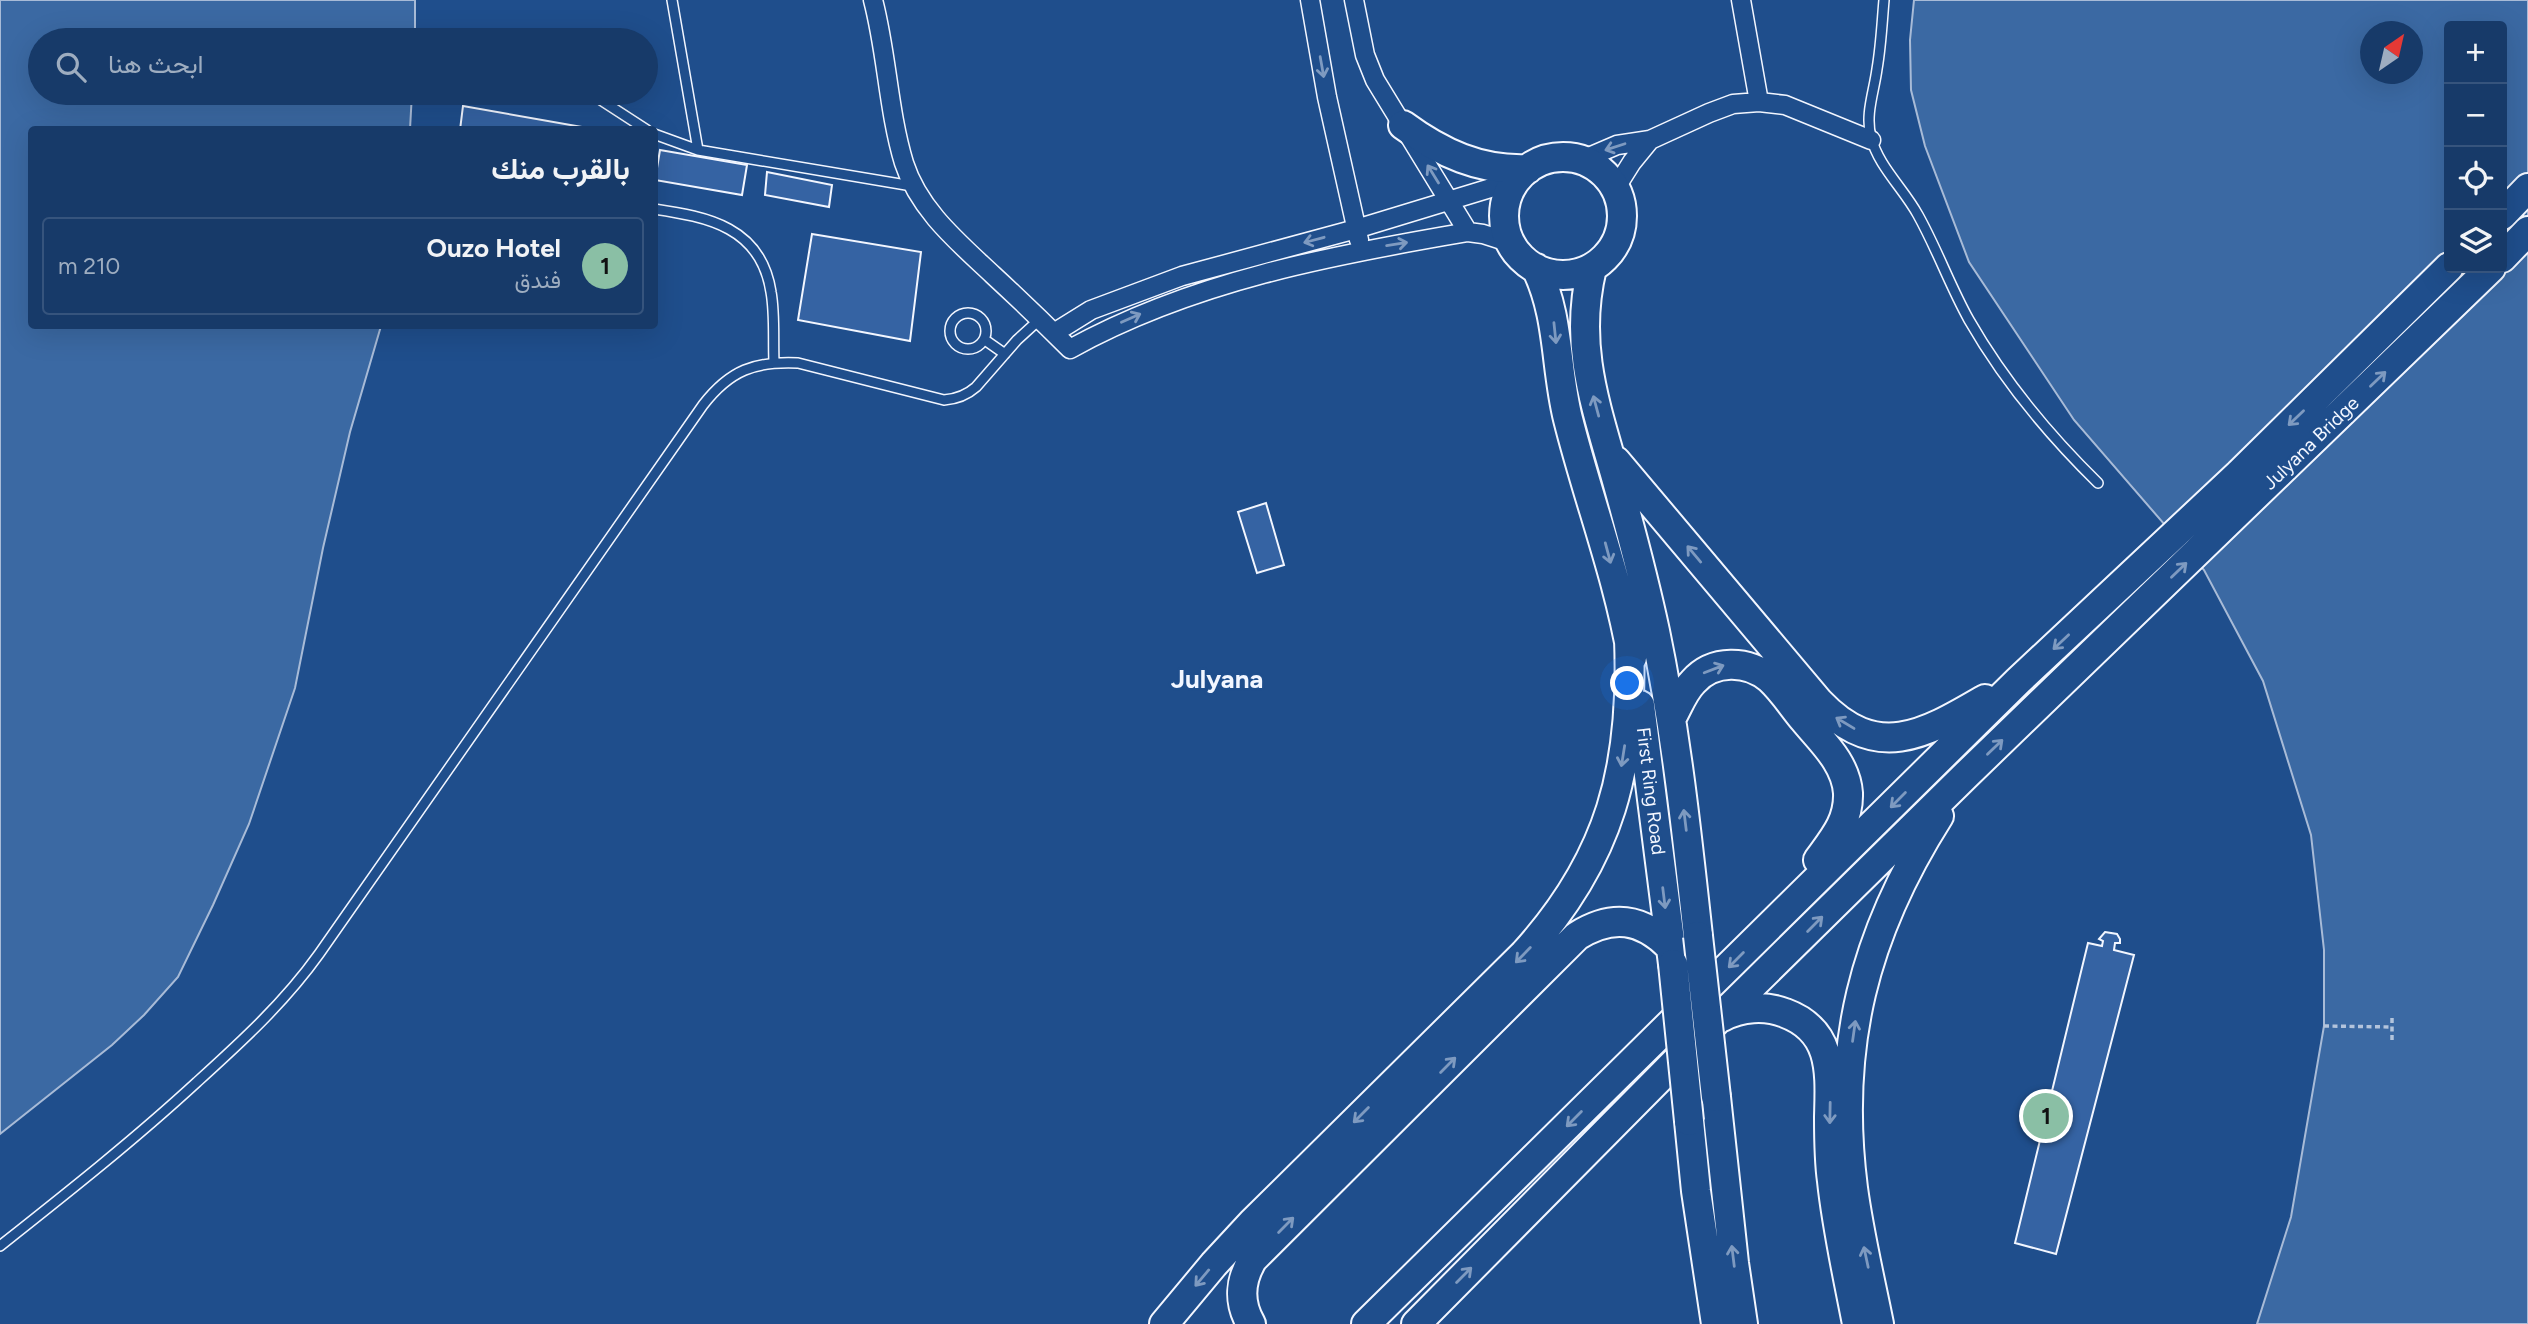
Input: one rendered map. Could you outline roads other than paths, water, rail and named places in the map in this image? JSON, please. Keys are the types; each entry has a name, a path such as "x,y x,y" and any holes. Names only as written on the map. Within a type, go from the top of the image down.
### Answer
{"main road":[{"path":"1403,125 1440,150 1459,158 1522,174"},
{"path":"1568,157 1582,160 1601,171 1615,189 1622,211 1620,233 1609,253 1592,268 1558,274 1536,268 1518,253 1511,243 1505,222 1506,200 1522,174 1540,162 1568,157"},
{"path":"2507,210 2528,188"},
{"path":"2507,253 2528,232"},
{"name":"First Ring Road","path":"1536,268 1552,309 1567,417 1603,535 1629,639 1646,745 1672,956 1699,1215 1716,1324"},
{"path":"1592,268 1584,310 1586,359 1652,618 1671,719 1743,1324"},
{"name":"Julyana Bridge","path":"2018,681 2111,596 2444,272"},
{"name":"Julyana Bridge","path":"1966,775 2486,273"},
{"path":"1609,453 1819,702 1850,727 1862,733 1888,738 1914,736 1939,726 2018,681"},
{"path":"1164,1324 1252,1223 1524,954 1561,911 1593,859 1613,804 1629,714 1629,639"},
{"path":"1671,719 1687,689 1704,672 1727,664 1751,668 1772,681 1836,760 1848,792 1845,816 1835,838 1814,866 1792,904"},
{"path":"1366,1324 2018,681"},
{"path":"1416,1324 1717,1020 1966,775"},
{"path":"1880,1324 1853,1186 1849,1079 1855,1022 1869,960 1893,897 1928,834 1966,775"},
{"path":"1251,1324 1242,1305 1241,1293 1243,1280 1253,1259 1577,936 1604,923 1633,923 1648,929 1672,956"},
{"path":"1717,1020 1741,1010 1779,1010 1807,1026 1821,1042 1831,1078 1829,1147 1835,1212 1857,1324"}],"street":[{"path":"873,0 899,143 914,187 931,213 951,236 1070,349 1128,319 1198,292 1362,250 1468,232 1483,233 1511,243"},
{"path":"1310,0 1327,97 1362,250"},
{"path":"1354,0 1365,55 1376,80 1468,232"},
{"path":"1741,0 1759,102"},
{"path":"1582,160 1616,145 1650,140 1733,104 1759,102 1798,109 1871,140"},
{"path":"1615,189 1650,140"},
{"path":"1054,333 1091,310 1182,275 1451,202 1522,174"}],"lane":[{"path":"672,0 698,150"},
{"path":"1884,0 1879,55 1869,109 1871,140 1926,230 1968,319 1996,363 2035,416 2098,483"},
{"path":"608,105 641,126"},
{"path":"658,136 698,150 914,187"},
{"path":"658,210 712,220 727,227 751,248 761,262 772,292 774,362"},
{"path":"962,314 978,316 987,329 985,340 972,349 961,348 953,341 951,325 962,314"},
{"path":"0,1247 136,1137 284,999 313,962 714,391 734,375 757,365 774,362 798,363 944,400 969,393 1040,319"},
{"path":"985,340 1005,354"}],"water":[{"path":"0,0 415,0 415,28 28,28 28,105 411,105 410,126 28,126 28,329 380,329 350,432 295,688 249,824 213,905 178,977 144,1015 112,1045 0,1134"},
{"path":"1914,0 2528,0 2528,1324 2257,1324 2291,1217 2324,1026 2324,950 2311,835 2263,681 2204,570 2074,420 1969,262 1925,146 1911,90 1910,40"}],"place":[{"name":"Ouzo Hotel","path":"2046,1116"}],"district":[{"name":"Julyana","path":"1217,679"}]}
